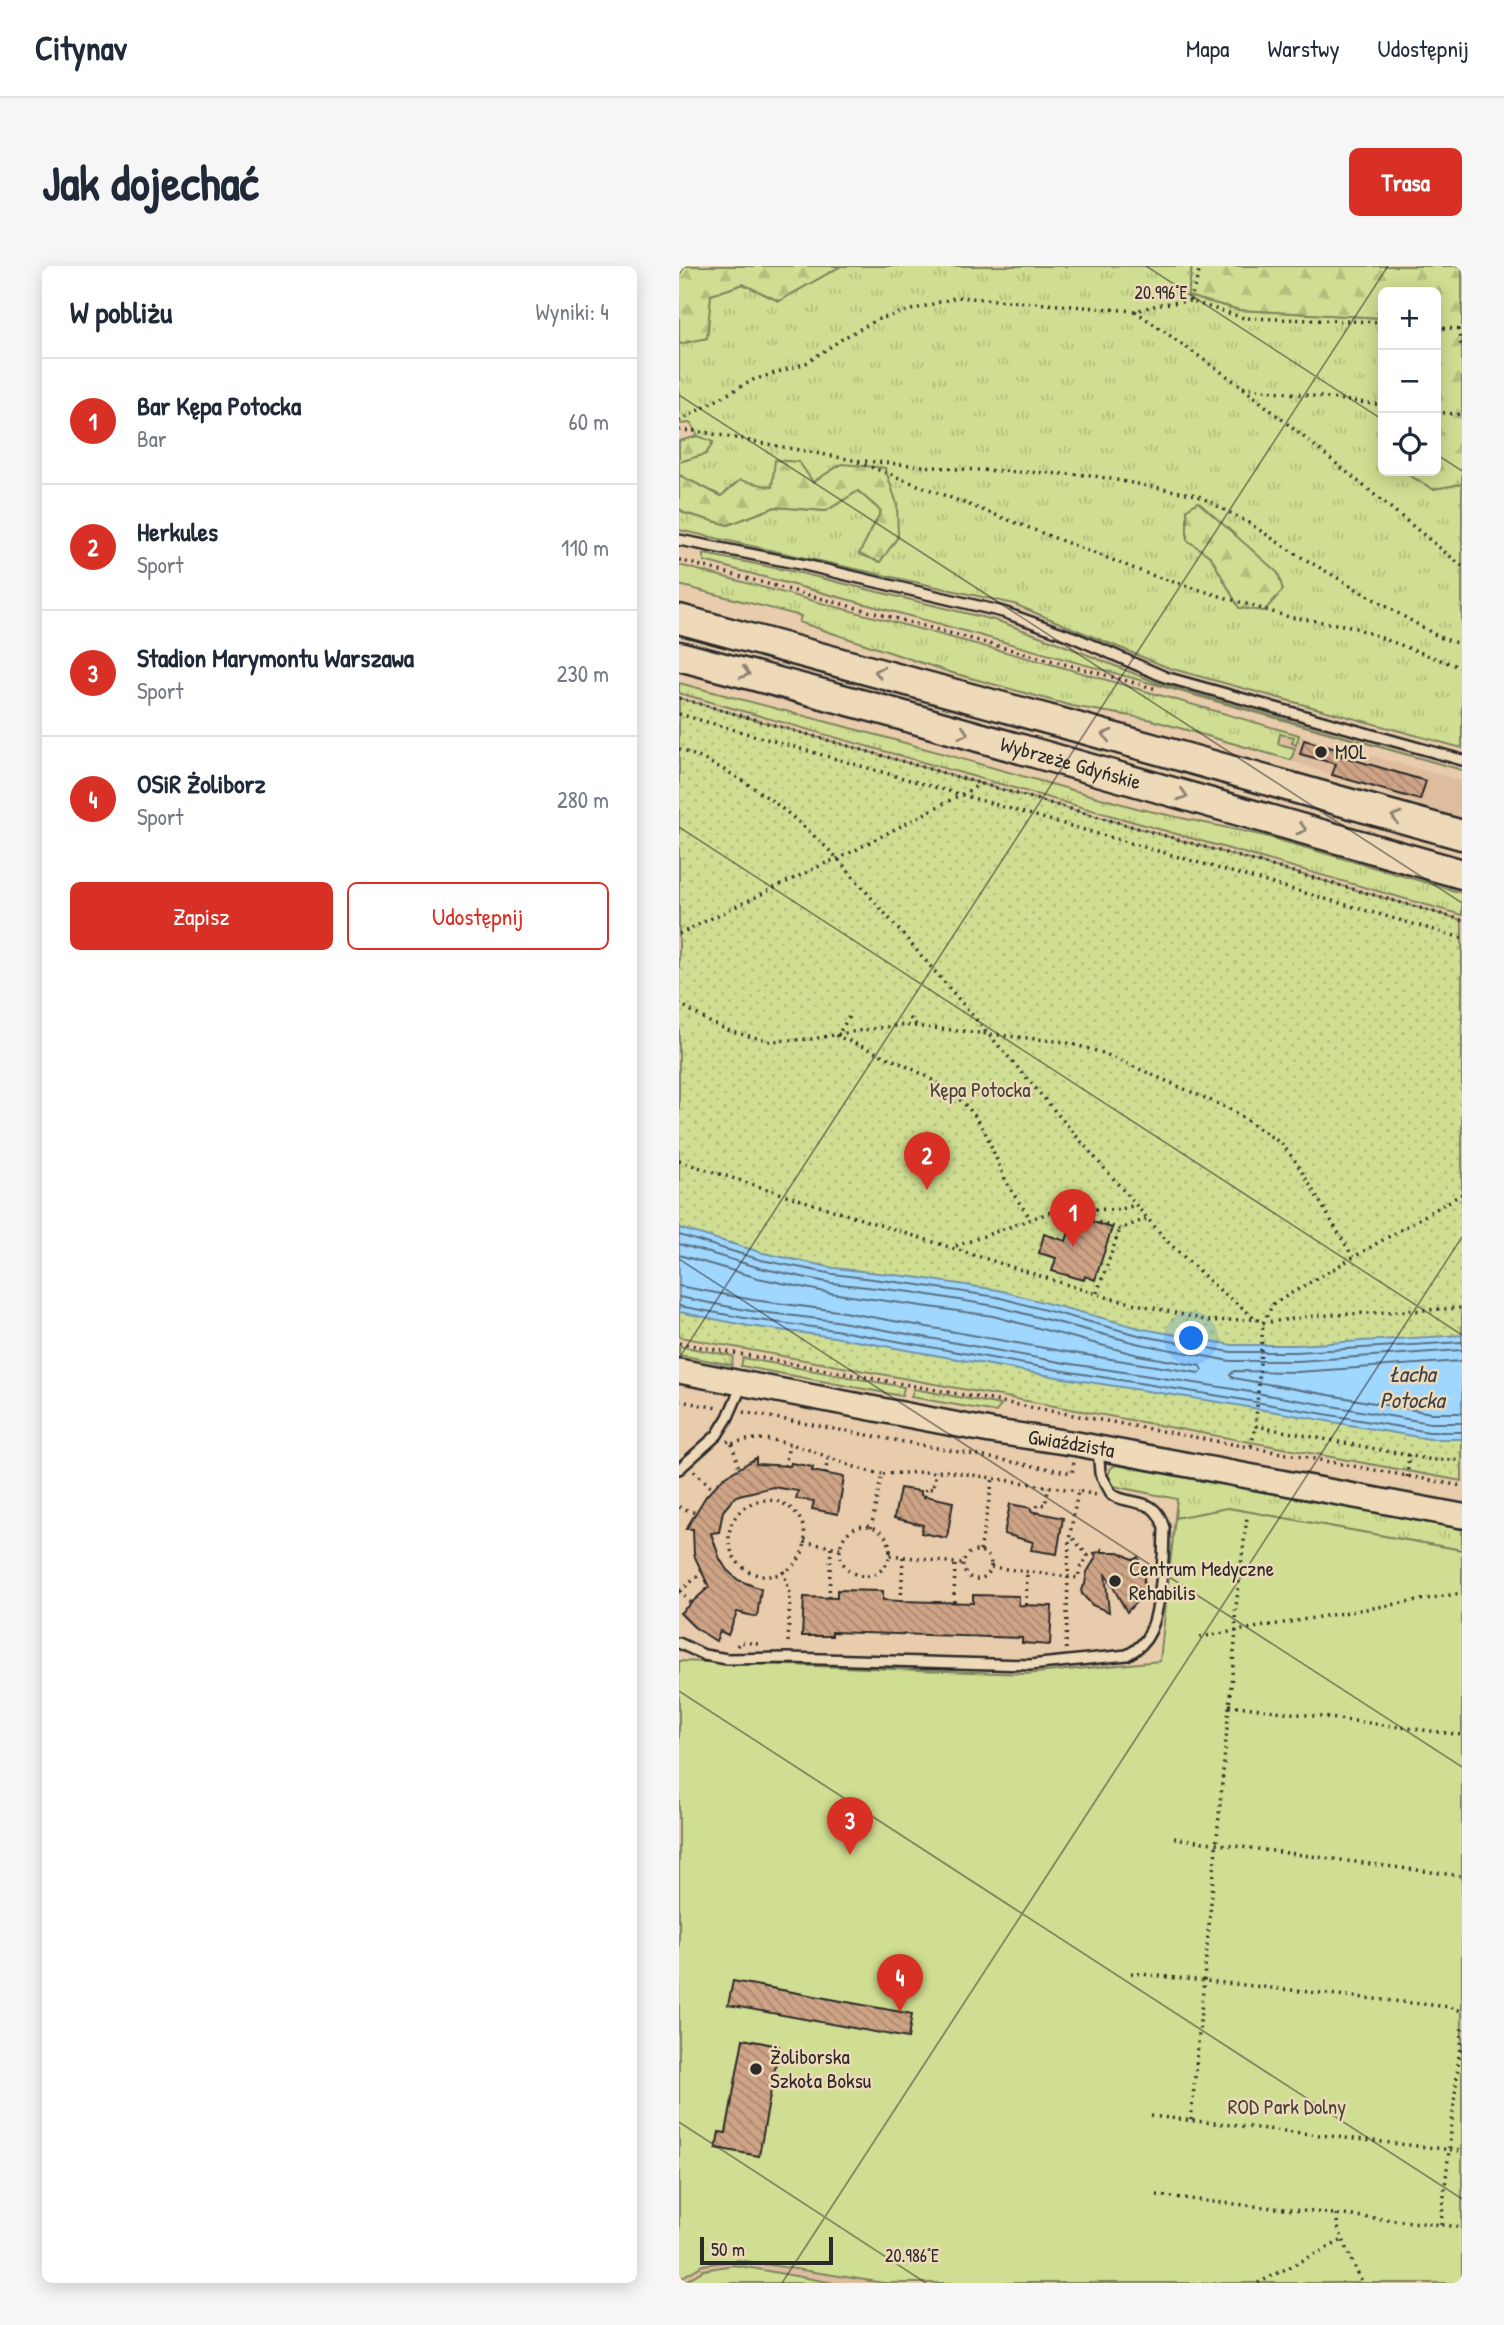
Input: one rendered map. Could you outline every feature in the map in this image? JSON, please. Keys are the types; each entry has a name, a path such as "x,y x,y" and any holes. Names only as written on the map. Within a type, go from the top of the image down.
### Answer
{"main road":[{"name":"Wybrzeże Gdyńskie","path":"679,619 1462,835"},
{"name":"Wybrzeże Gdyńskie","path":"679,656 908,717 1462,874"}],"street":[{"name":"Gwiaździsta","path":"679,1371 990,1431 1088,1446 1462,1516"}],"lane":[{"path":"679,540 805,565 1003,612 1073,637 1165,677 1462,760"},
{"path":"683,1471 717,1435 742,1383"},
{"path":"679,1643 704,1655 727,1659 787,1658 1030,1665 1127,1655 1139,1648 1150,1634 1156,1616 1164,1539 1160,1516 1152,1506 1115,1497 1088,1446"}],"path":[{"path":"1190,301 1201,266"},
{"path":"679,421 753,380 806,363 845,337 879,319 958,296 1135,311 1161,304 1190,301 1244,318 1378,322"},
{"path":"1135,311 1241,386 1462,566"},
{"path":"1441,327 1460,329 1462,349"},
{"path":"1241,386 1378,404"},
{"path":"1441,413 1462,415"},
{"path":"679,430 853,460 957,469 1089,475 1197,495 1249,523 1291,551 1439,637 1462,645"},
{"path":"853,460 1151,575 1289,617 1350,626 1462,668"},
{"path":"679,560 1168,693"},
{"path":"679,698 1462,920"},
{"path":"679,714 1462,938"},
{"path":"679,749 742,779 804,825 838,859 1166,1240 1216,1287 1256,1319 1263,1323 1313,1316 1462,1308"},
{"path":"679,934 838,859 982,783"},
{"path":"679,1003 711,1023 756,1039 787,1041 903,1026 1065,1042 1103,1053 1232,1110 1282,1144 1301,1170 1353,1257"},
{"path":"837,1036 849,1017"},
{"path":"911,1018 918,1027"},
{"path":"837,1036 934,1081 967,1106 980,1124 1013,1194 1031,1219"},
{"path":"679,1161 1097,1294 1210,1321 1256,1319"},
{"path":"1251,1446 1256,1426 1263,1323 1273,1304 1462,1194"},
{"path":"954,1247 1066,1209 1090,1213 1095,1209 1118,1210 1135,1205"},
{"path":"1090,1213 1092,1220 1120,1229 1147,1219"},
{"path":"1097,1294 1120,1229"},
{"path":"679,1343 1462,1486"},
{"path":"679,1401 1072,1473 1088,1446 1083,1416"},
{"path":"1256,1426 1433,1460 1462,1461"},
{"path":"721,1446 729,1441 732,1444 750,1439 766,1440 789,1445 867,1472 882,1474 936,1471 1106,1497 1110,1492"},
{"path":"732,1444 740,1471"},
{"path":"785,1465 789,1445"},
{"path":"1407,1477 1409,1455"},
{"path":"825,1474 829,1458"},
{"path":"683,1471 695,1463"},
{"path":"691,1468 713,1489"},
{"path":"924,1498 926,1488 933,1489 936,1471"},
{"path":"871,1528 882,1474"},
{"path":"980,1552 993,1478"},
{"path":"1036,1514 1038,1504 1045,1505 1049,1487"},
{"path":"1066,1662 1070,1535 1078,1491"},
{"path":"758,1501 776,1501 793,1510 798,1517 804,1542 794,1563 783,1572 765,1576 754,1574 737,1562 729,1542 729,1531 736,1515 743,1508 758,1501"},
{"path":"679,1507 699,1514"},
{"path":"1191,2120 1237,1631 1235,1615 1247,1517"},
{"path":"857,1528 871,1528 882,1532 887,1539 890,1555 886,1565 878,1573 856,1575 847,1569 840,1548 849,1532 857,1528"},
{"path":"991,1567 1078,1578 1088,1556 1070,1535"},
{"path":"804,1542 840,1548"},
{"path":"829,1598 831,1547"},
{"path":"980,1552 990,1558 991,1567 984,1577 972,1578 964,1570 963,1564 968,1555 980,1552"},
{"path":"890,1555 963,1564"},
{"path":"901,1601 904,1557"},
{"path":"954,1602 955,1562"},
{"path":"783,1572 790,1593 787,1658"},
{"path":"1026,1605 1027,1572"},
{"path":"691,1603 679,1591 702,1573"},
{"path":"1200,1637 1462,1593"},
{"path":"1230,1705 1462,1735"},
{"path":"1174,1838 1462,1876"},
{"path":"1131,1973 1450,2007 1462,2011"},
{"path":"1441,2225 1462,2028"},
{"path":"1151,2116 1462,2151"},
{"path":"1157,2195 1462,2227"},
{"path":"1336,2214 1338,2228 1362,2283"},
{"path":"1258,2283 1343,2240"}],"shaded area":[{"path":"1276,729 1462,781 1462,819 1268,753"},
{"path":"738,2260 884,2283 679,2283 683,2276 703,2265"}],"green space":[{"path":"679,266 841,266 779,301 743,284 711,295 707,338 679,344"},
{"path":"841,266 1192,266 1188,296 1240,310 1378,318 1378,476 1411,476 1433,489 1462,484 1462,748 1169,668 1014,604 679,530 679,508 684,513 728,525 775,507 826,511 858,491 881,511 897,504 842,464 813,482 776,460 772,487 721,496 679,475 679,462 706,454 713,443 698,436 691,423 679,424 679,344 707,338 710,295 743,284 779,301"},
{"path":"1192,266 1462,266 1462,484 1433,489 1411,476 1441,476 1441,287 1378,287 1378,318 1240,310 1188,296"},
{"path":"698,436 713,442 706,454 679,462 679,441"},
{"path":"775,460 799,462 813,482 842,464 885,468 897,504 898,537 880,562 859,554 881,511 858,491 826,511 775,507 728,525 684,513 679,508 679,475 721,496 740,480 772,487"},
{"path":"1198,502 1278,573 1283,590 1264,611 1239,608 1211,557 1187,540 1187,509"},
{"path":"704,554 796,572 998,621 1160,684 1462,770 704,561"},
{"path":"679,565 1054,665 1299,735 1296,745 1292,743 1294,737 1280,734 1278,744 1295,748 1291,760 1148,719 1072,706 949,672 799,622 801,616 679,585"},
{"path":"679,683 1140,809 1265,836 1462,893 1462,915 679,693"},
{"name":"Kępa Potocka","path":"679,698 1462,920 1462,1481 679,1337"},
{"path":"679,1346 733,1356 732,1365 679,1355"},
{"path":"743,1358 904,1387 902,1396 741,1366"},
{"path":"914,1389 1001,1405 996,1412 911,1397"},
{"path":"1116,1465 1462,1529 1462,1550 1228,1508 1175,1518 1177,1499 1113,1486 1108,1475"},
{"name":"ROD Park Dolny","path":"1228,1508 1462,1550 1462,2283 884,2283 738,2260 703,2265 679,2279 679,1661 1025,1674 1160,1661 1175,1518"},
{"path":"733,2265 834,2283 682,2283 704,2270"}],"water":[{"name":"Łacha Potocka","path":"679,1228 763,1253 834,1268 998,1290 1143,1329 1232,1345 1296,1345 1462,1335 1462,1439 1429,1439 834,1337 749,1326 679,1312"}],"building":[{"path":"1304,740 1343,751 1341,756 1426,781 1420,800 1332,775 1336,764 1300,754"},
{"path":"1074,1216 1112,1228 1095,1280 1085,1276 1084,1280 1052,1271 1056,1258 1039,1253 1044,1234 1066,1241"},
{"path":"756,1458 756,1464 790,1466 791,1463 813,1467 812,1471 844,1477 838,1514 812,1509 814,1501 796,1499 798,1491 773,1487 734,1498 723,1511 719,1532 711,1533 727,1570 738,1580 761,1589 757,1617 737,1612 728,1635 720,1631 716,1641 694,1627 680,1613 709,1587 694,1555 693,1529 686,1529 706,1496 723,1478"},
{"path":"900,1488 921,1491 921,1495 953,1502 947,1538 921,1533 923,1525 894,1518"},
{"path":"1010,1504 1063,1518 1057,1554 1031,1550 1033,1542 1004,1534"},
{"name":"Centrum Medyczne Rehabilis","path":"1102,1548 1102,1552 1119,1552 1134,1560 1138,1557 1144,1575 1144,1587 1127,1612 1105,1573 1109,1612 1092,1605 1082,1594 1087,1572 1096,1557 1094,1553 1100,1552"},
{"path":"837,1590 883,1591 883,1600 901,1601 973,1603 973,1595 1019,1596 1019,1605 1052,1606 1050,1645 1022,1643 1022,1638 832,1632 832,1636 802,1636 804,1597 837,1598"},
{"path":"733,1981 912,2014 908,2038 728,2005"},
{"path":"743,2039 779,2046 759,2156 716,2148 719,2132 726,2133"}],"place":[{"name":"MOL","path":"1321,752"},
{"name":"Herkules","path":"927,1190"},
{"name":"Bar Kępa Potocka","path":"1073,1247"},
{"name":"Centrum Medyczne Rehabilis","path":"1115,1581"},
{"name":"Stadion Marymontu Warszawa","path":"850,1855"},
{"name":"OSiR Żoliborz","path":"900,2012"},
{"name":"Żoliborska Szkoła Boksu","path":"756,2069"}]}
